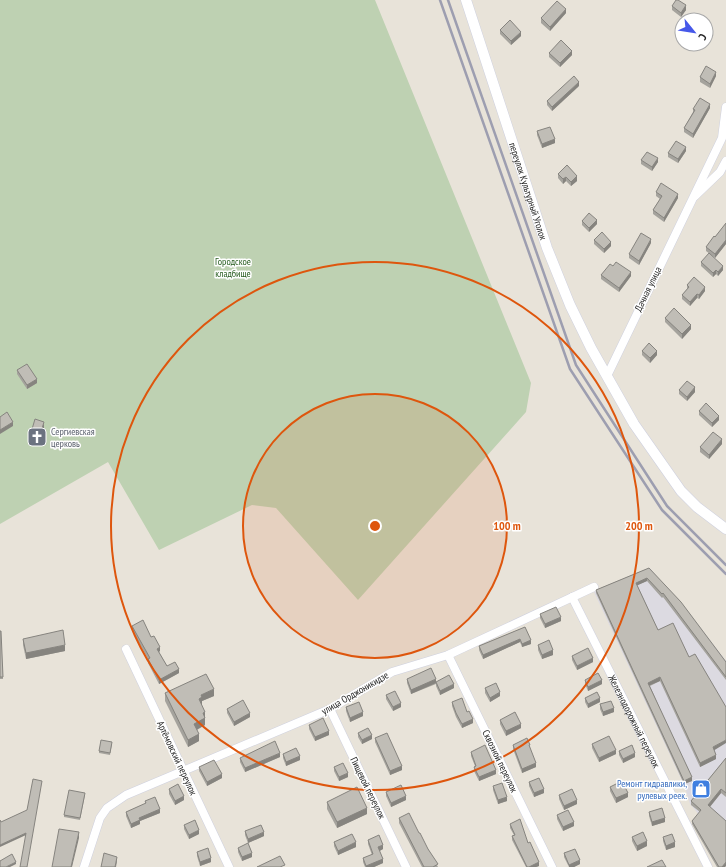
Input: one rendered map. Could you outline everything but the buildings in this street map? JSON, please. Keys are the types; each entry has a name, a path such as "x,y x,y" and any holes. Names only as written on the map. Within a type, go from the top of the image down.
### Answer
{"street":[{"name":"переулок Культурный Уголок","path":"466,0 547,248 570,305 606,376"},
{"name":"Дачная улица","path":"606,376 722,138 726,107"},
{"name":"Дачная улица","path":"690,201 720,172 726,161"},
{"path":"606,376 634,424 681,491 696,507 726,529"},
{"name":"улица Орджоникидзе","path":"84,867 100,818 107,808 126,795 330,709 392,672 448,655 594,587"},
{"name":"Железнодорожный переулок","path":"572,597 708,867"},
{"name":"Артёмовский переулок","path":"126,649 229,867"},
{"name":"Сквозной переулок","path":"448,655 552,867"},
{"name":"Пищевой переулок","path":"330,709 406,867"}],"shaded area":[{"path":"650,568 683,605 726,661 726,838 701,817 690,804 685,787 594,592"}],"green space":[{"name":"Городское кладбище","path":"0,0 375,0 531,383 526,412 358,600 276,508 252,505 159,550 108,462 0,524"}],"railway":[{"path":"440,0 570,369 662,510 726,574"},
{"path":"448,0 576,365 667,506 726,565"}],"place":[{"name":"Сергиевская церковь","path":"37,437"},
{"name":"Ремонт гидравлики, рулевых реек.","path":"701,789"}]}
